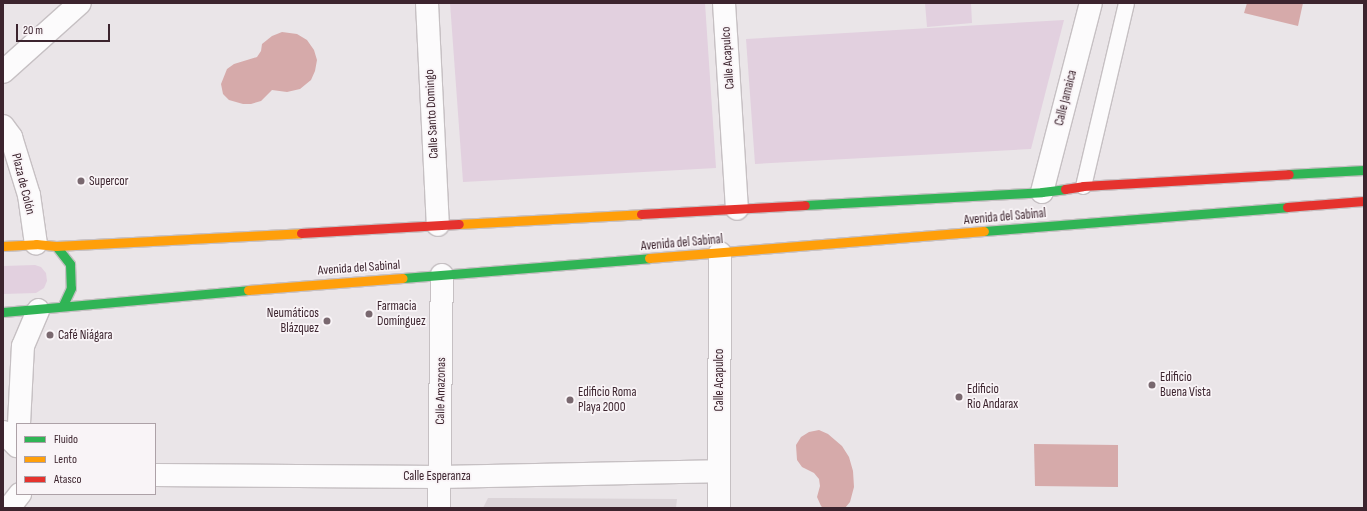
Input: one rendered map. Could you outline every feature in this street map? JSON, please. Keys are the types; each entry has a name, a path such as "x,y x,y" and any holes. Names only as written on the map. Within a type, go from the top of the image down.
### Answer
{"street":[{"path":"3,72 80,3"},
{"name":"Calle Santo Domingo","path":"427,3 438,225"},
{"name":"Calle Acapulco","path":"724,3 738,209"},
{"name":"Calle Jamaica","path":"1042,192 1090,3"},
{"name":"Plaza de Colón","path":"3,126 11,137 46,245"},
{"name":"Avenida del Sabinal","path":"3,246 738,209 1042,192 1083,186 1364,170"},
{"name":"Avenida del Sabinal","path":"3,312 38,310 63,305 1364,202"},
{"path":"46,245 70,264 71,288 63,305"},
{"name":"Calle Acapulco","path":"719,508 720,253"},
{"name":"Calle Amazonas","path":"439,508 442,275"},
{"path":"19,423 23,346 38,310"},
{"path":"3,432 16,445"},
{"name":"Calle Esperanza","path":"156,475 440,477 719,471"},
{"path":"9,508 19,495"},
{"path":"20,495 22,508"}],"lane":[{"path":"1083,186 1126,3"}],"shaded area":[{"path":"450,3 705,3 716,168 463,182"},
{"path":"925,3 971,3 972,23 927,27"},
{"path":"1247,3 1303,3 1298,26 1244,13"},
{"path":"1064,20 1031,149 755,164 746,39"},
{"path":"282,32 297,34 307,40 314,50 317,60 315,71 311,80 300,89 287,92 272,90 261,101 251,104 243,104 229,100 223,94 221,84 227,69 234,64 257,57 261,51 262,44 272,36"},
{"path":"35,265 41,267 46,273 47,281 44,288 36,293 3,294 3,266"},
{"path":"819,430 828,434 842,446 849,457 853,471 854,487 850,502 845,508 823,508 821,506 817,497 820,486 819,479 814,473 802,467 797,460 796,445 801,437 809,432"},
{"path":"1034,444 1118,445 1118,487 1035,486"},
{"path":"488,498 677,499 676,508 483,508"}],"traffic: fast":[{"path":"1289,174 1364,170"},
{"path":"805,205 1042,192 1065,189"},
{"path":"984,231 1287,207"},
{"path":"56,246 70,264 71,288 63,305"},
{"path":"403,278 649,258"},
{"path":"3,312 248,290"}],"traffic: slow":[{"path":"459,224 641,214"},
{"path":"649,258 984,231"},
{"path":"3,246 36,244 56,246 301,233"},
{"path":"248,290 403,278"}],"traffic: jam":[{"path":"1065,189 1083,186 1289,174"},
{"path":"1287,207 1364,201"},
{"path":"641,214 805,205"},
{"path":"301,233 459,224"}],"place":[{"name":"Supercor","path":"81,181"},
{"name":"Farmacia Domínguez","path":"369,314"},
{"name":"Neumáticos Blázquez","path":"327,321"},
{"name":"Café Niágara","path":"50,335"},
{"name":"Edificio Buena Vista","path":"1152,385"},
{"name":"Edificio Rio Andarax","path":"959,397"},
{"name":"Edificio Roma Playa 2000","path":"570,400"}]}
